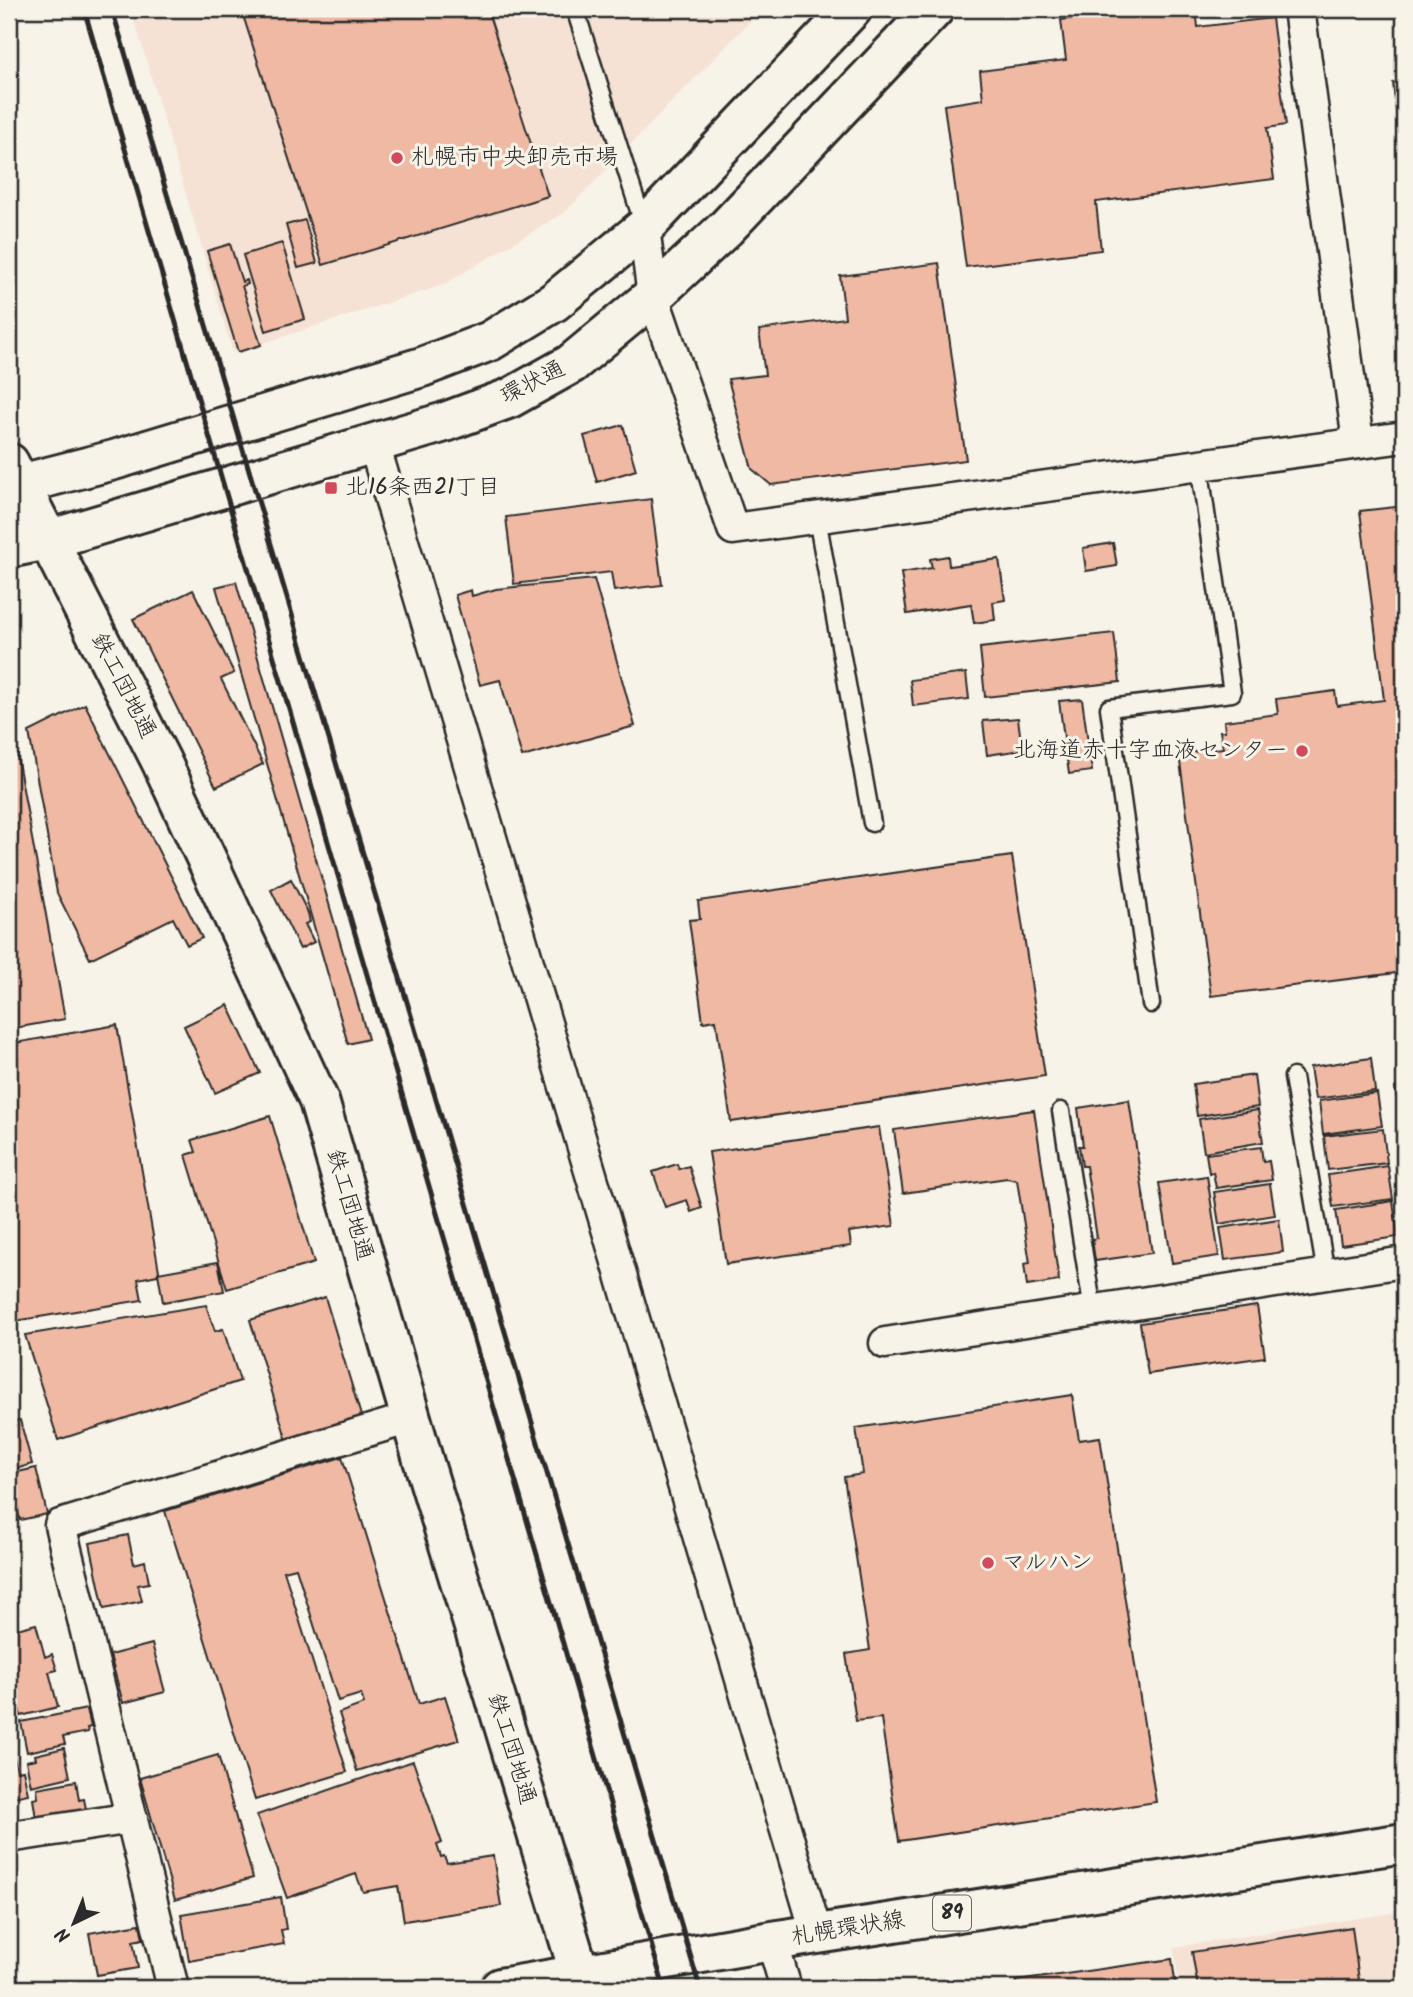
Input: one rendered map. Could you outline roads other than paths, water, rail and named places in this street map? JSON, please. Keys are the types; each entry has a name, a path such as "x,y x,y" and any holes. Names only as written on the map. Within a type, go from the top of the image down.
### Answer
{"street":[{"path":"13,479 422,367 490,341 554,302 644,228 852,9"},
{"name":"環状通","path":"9,548 48,540 374,444 510,398 571,364 653,296 726,228 934,9"},
{"path":"1299,9 1358,442"},
{"path":"644,228 653,296 733,529 1404,437"},
{"path":"374,444 817,1934"},
{"name":"鉄工団地通","path":"13,479 48,540 162,761 318,1101 410,1418 583,1982"},
{"path":"884,1343 1404,1262"},
{"path":"173,1988 60,1525 410,1418"},
{"path":"9,1837 132,1818"},
{"name":"札幌環状線","path":"500,1988 583,1982 772,1941 1404,1843"},
{"path":"772,1941 786,1988"}],"lane":[{"path":"575,9 644,228"},
{"path":"1151,1004 1109,708 1232,693 1199,464"},
{"path":"817,518 872,823"},
{"path":"1293,1077 1326,1274"},
{"path":"1061,1111 1093,1311"}],"railway":[{"path":"84,9 664,1988"},
{"path":"112,9 700,1988"}],"place":[{"name":"札幌市中央卸売市場","path":"397,158"},
{"name":"北16条西21丁目","path":"331,488"},
{"name":"北海道赤十字血液センター","path":"1302,751"},
{"name":"マルハン","path":"988,1563"}]}
